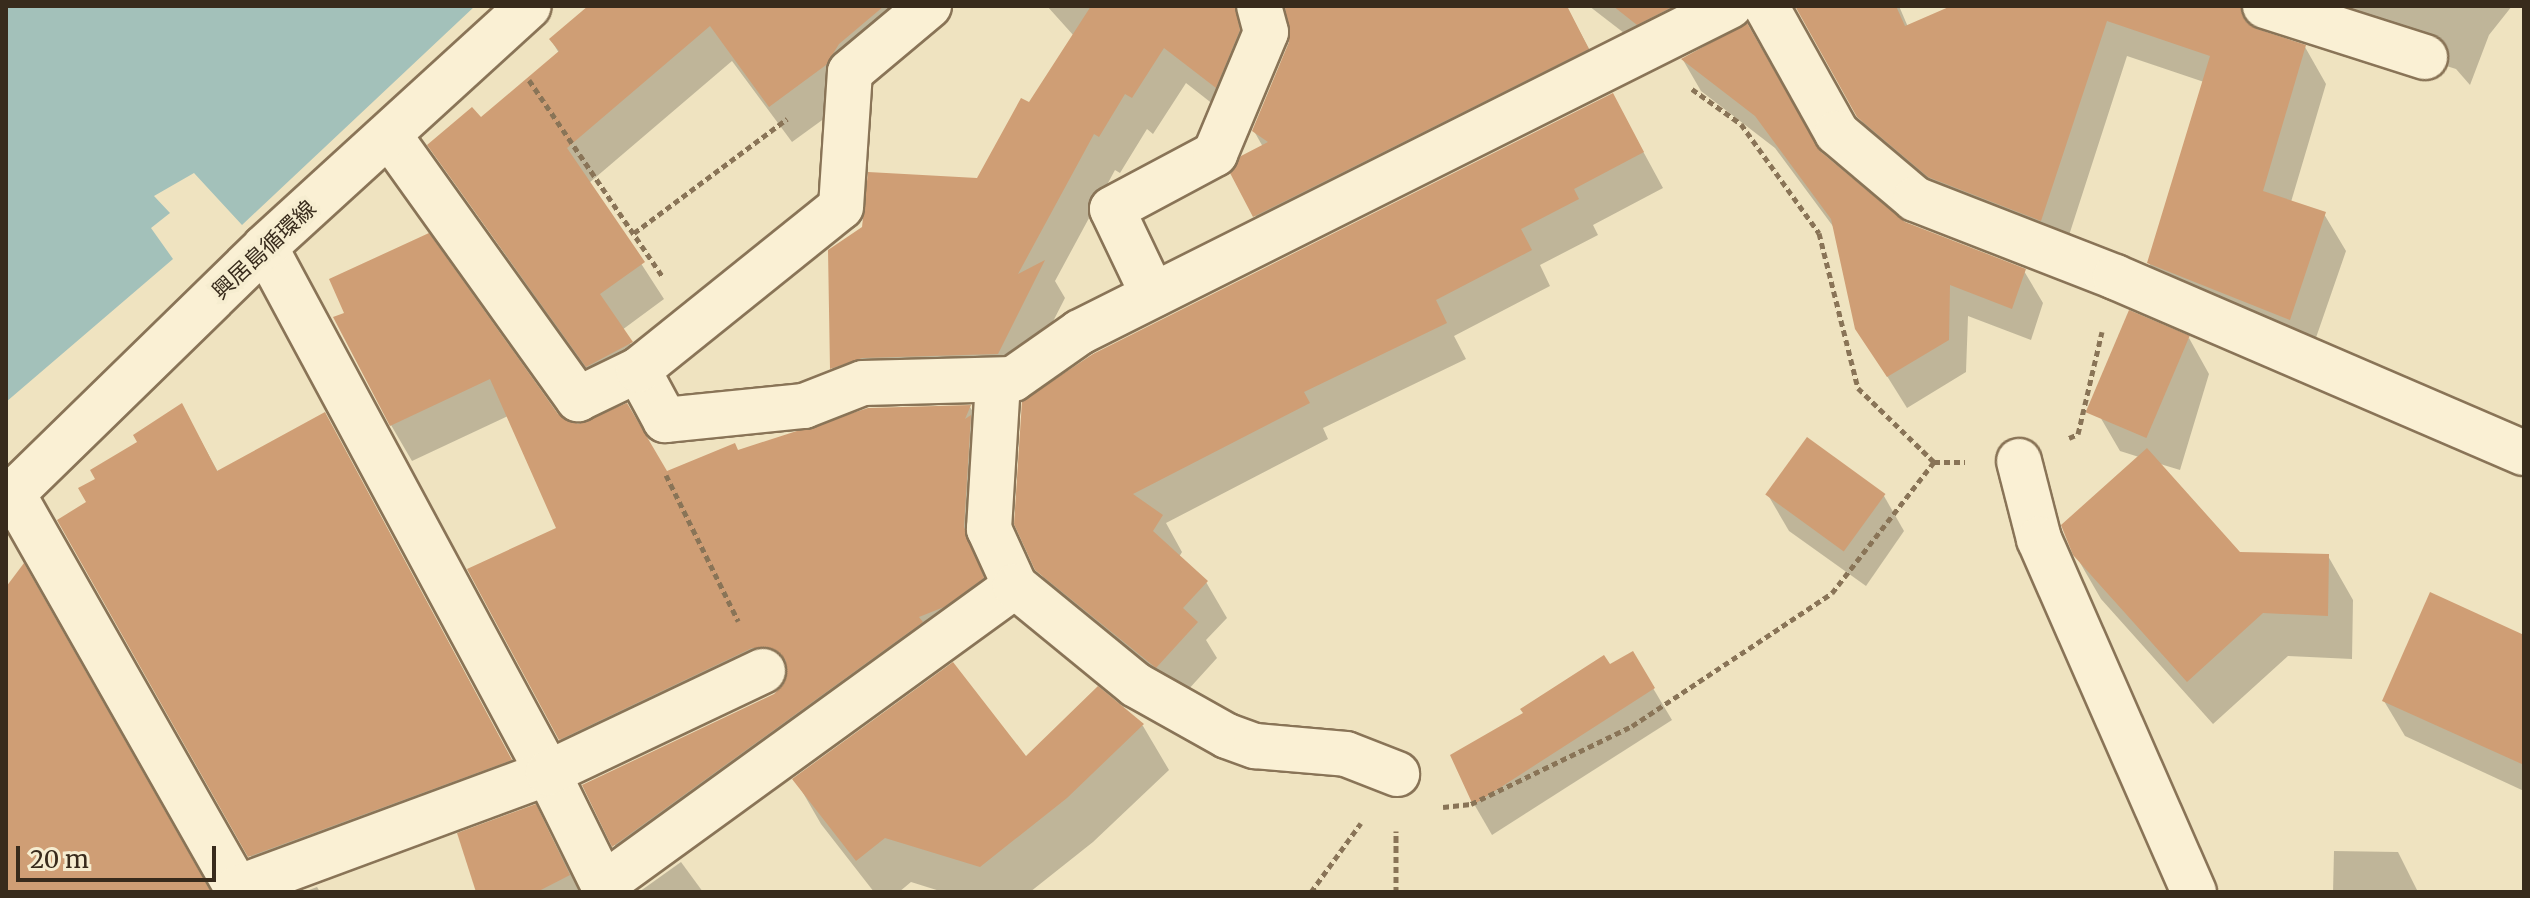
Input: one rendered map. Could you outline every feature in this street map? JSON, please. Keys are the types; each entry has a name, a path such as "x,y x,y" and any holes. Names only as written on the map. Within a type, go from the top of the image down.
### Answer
{"street":[{"path":"389,135 578,399 638,370 841,207 850,72 929,6"},
{"path":"1153,295 1112,209 1215,154 1266,32 1259,6"},
{"path":"638,370 665,420 804,406 863,383 1013,379 1080,332 1636,50 1730,6"},
{"path":"1766,6 1837,133 1915,199 2115,277 2524,453"},
{"path":"2265,6 2425,57"},
{"name":"興居島循環線","path":"10,497 265,247 513,20"},
{"path":"265,247 548,773 602,888 1015,586"},
{"path":"998,381 989,529 1015,586 1136,685 1227,736 1255,746 1346,754 1397,774"},
{"path":"2019,461 2039,539 2194,892"},
{"path":"10,497 237,888 548,773 763,671"}],"path":[{"path":"513,20 634,233 694,325"},
{"path":"1636,50 1741,124 1750,136 1819,233 1858,388 1934,462 2019,461 2078,434 2115,277"},
{"path":"634,233 850,72"},
{"path":"665,420 666,477 763,671"},
{"path":"1311,892 1397,774 1441,807 1471,804 1632,726 1832,593 1934,462"}],"water":[{"path":"6,6 475,6 242,225 194,173 154,196 170,213 151,228 173,259 6,402"}],"building":[{"path":"588,6 884,6 839,44 826,65 769,107 710,26 567,148 645,262 600,294 633,342 586,367 427,145 472,107 481,117 559,51 549,39"},
{"path":"1091,6 1235,6 1240,30 1216,88 1164,48 1132,98 1125,94 1099,137 1094,134 1018,274 1045,260 998,354 862,358 830,369 828,250 862,227 868,172 977,178 1021,98 1029,102"},
{"path":"1285,6 1567,6 1589,49 1253,217 1230,173 1241,156 1268,142 1252,131 1289,42"},
{"path":"1613,6 1674,6 1637,25"},
{"path":"1795,6 1896,6 1905,26 1951,6 2241,6 2246,22 2257,29 2306,45 2263,191 2326,212 2290,320 2147,263 2210,56 2107,21 2041,221 1928,177 1857,117"},
{"path":"1747,23 1821,152 1905,222 2026,269 2012,309 1950,285 1949,340 1887,377 1855,329 1831,219 1755,116 1681,59"},
{"path":"1613,93 1644,152 1574,189 1579,199 1521,229 1532,250 1436,300 1447,323 1304,392 1310,403 1133,494 1163,515 1153,531 1208,581 1183,608 1198,622 1156,668 1035,570 1014,524 1022,401 1093,354"},
{"path":"429,233 558,414 578,424 627,403 667,471 735,443 738,450 868,408 971,405 965,419 971,415 964,527 984,578 944,607 919,617 923,622 612,847 582,785 774,694 784,684 786,661 776,650 752,648 559,740 467,569 556,528 490,379 390,426 333,317 344,313 329,279"},
{"path":"2129,310 2190,336 2146,438 2086,412"},
{"path":"182,403 217,471 325,412 512,760 248,857 57,520 86,502 78,488 95,479 90,470 137,442 133,435"},
{"path":"1807,437 1885,494 1844,551 1765,494"},
{"path":"2147,448 2240,552 2329,554 2328,616 2263,613 2187,682 2073,555 2061,525"},
{"path":"24,563 211,892 6,892 6,587"},
{"path":"2430,592 2524,635 2524,765 2382,701"},
{"path":"1633,651 1655,688 1473,805 1450,755 1523,713 1520,709 1604,655 1610,664"},
{"path":"953,662 1026,756 1098,686 1144,724 1067,798 980,867 885,838 856,861 792,779"},
{"path":"536,804 570,875 537,892 476,892 457,833"}]}
